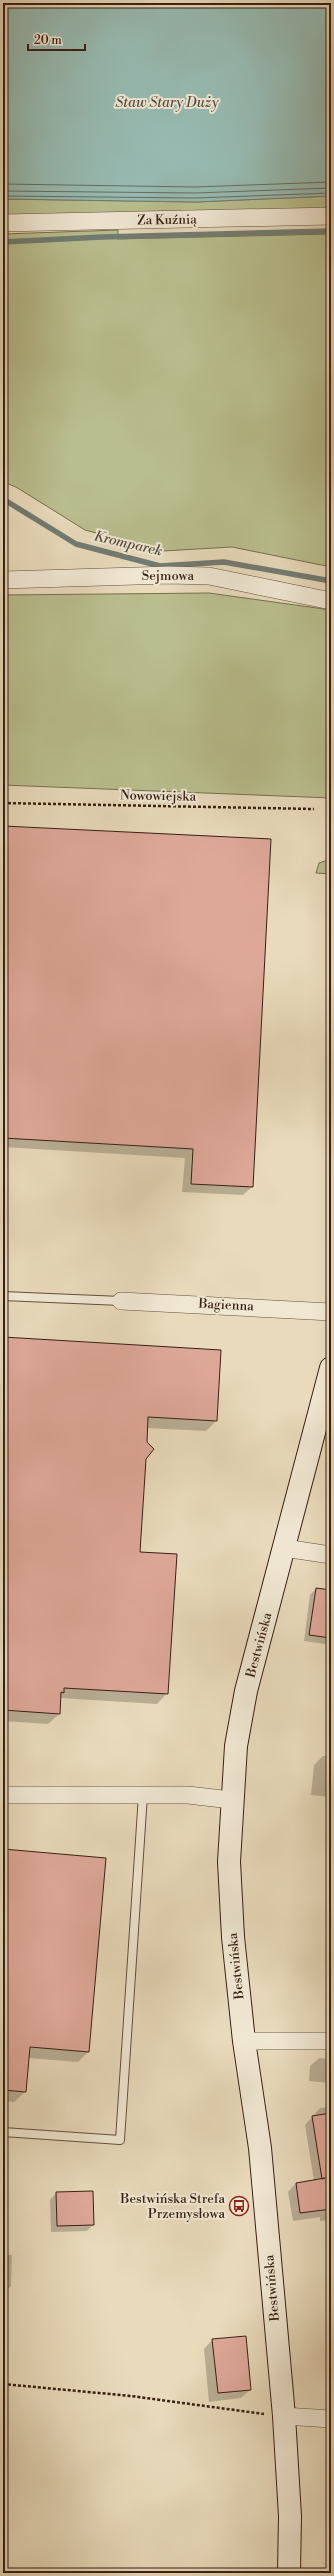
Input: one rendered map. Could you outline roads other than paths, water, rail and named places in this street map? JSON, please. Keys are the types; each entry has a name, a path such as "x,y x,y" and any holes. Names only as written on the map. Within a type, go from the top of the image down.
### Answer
{"street":[{"name":"Za Kuźnią","path":"3,223 331,216"},
{"name":"Sejmowa","path":"3,580 169,575 209,576 331,601"},
{"name":"Bagienna","path":"121,1301 331,1312"},
{"name":"Bestwińska","path":"289,2573 290,2516 284,2416 260,2148 244,2041 230,1885 231,1800 236,1746 246,1691 331,1368"},
{"path":"284,1548 331,1555"},
{"path":"3,1795 188,1795 231,1800"},
{"path":"244,2041 331,2041"},
{"path":"284,2416 331,2419"}],"lane":[{"path":"3,1296 121,1301"},
{"path":"3,2132 120,2140 143,1795"}],"water":[{"name":"Staw Stary Duży","path":"3,3 331,3 331,196 196,202 3,199"}],"waterway":[{"path":"3,242 102,237 331,231"},
{"name":"Kromparek","path":"3,499 76,544 160,566 224,562 331,581"}],"place":[{"name":"Bestwińska Strefa Przemysłowa","path":"239,2206"}]}
